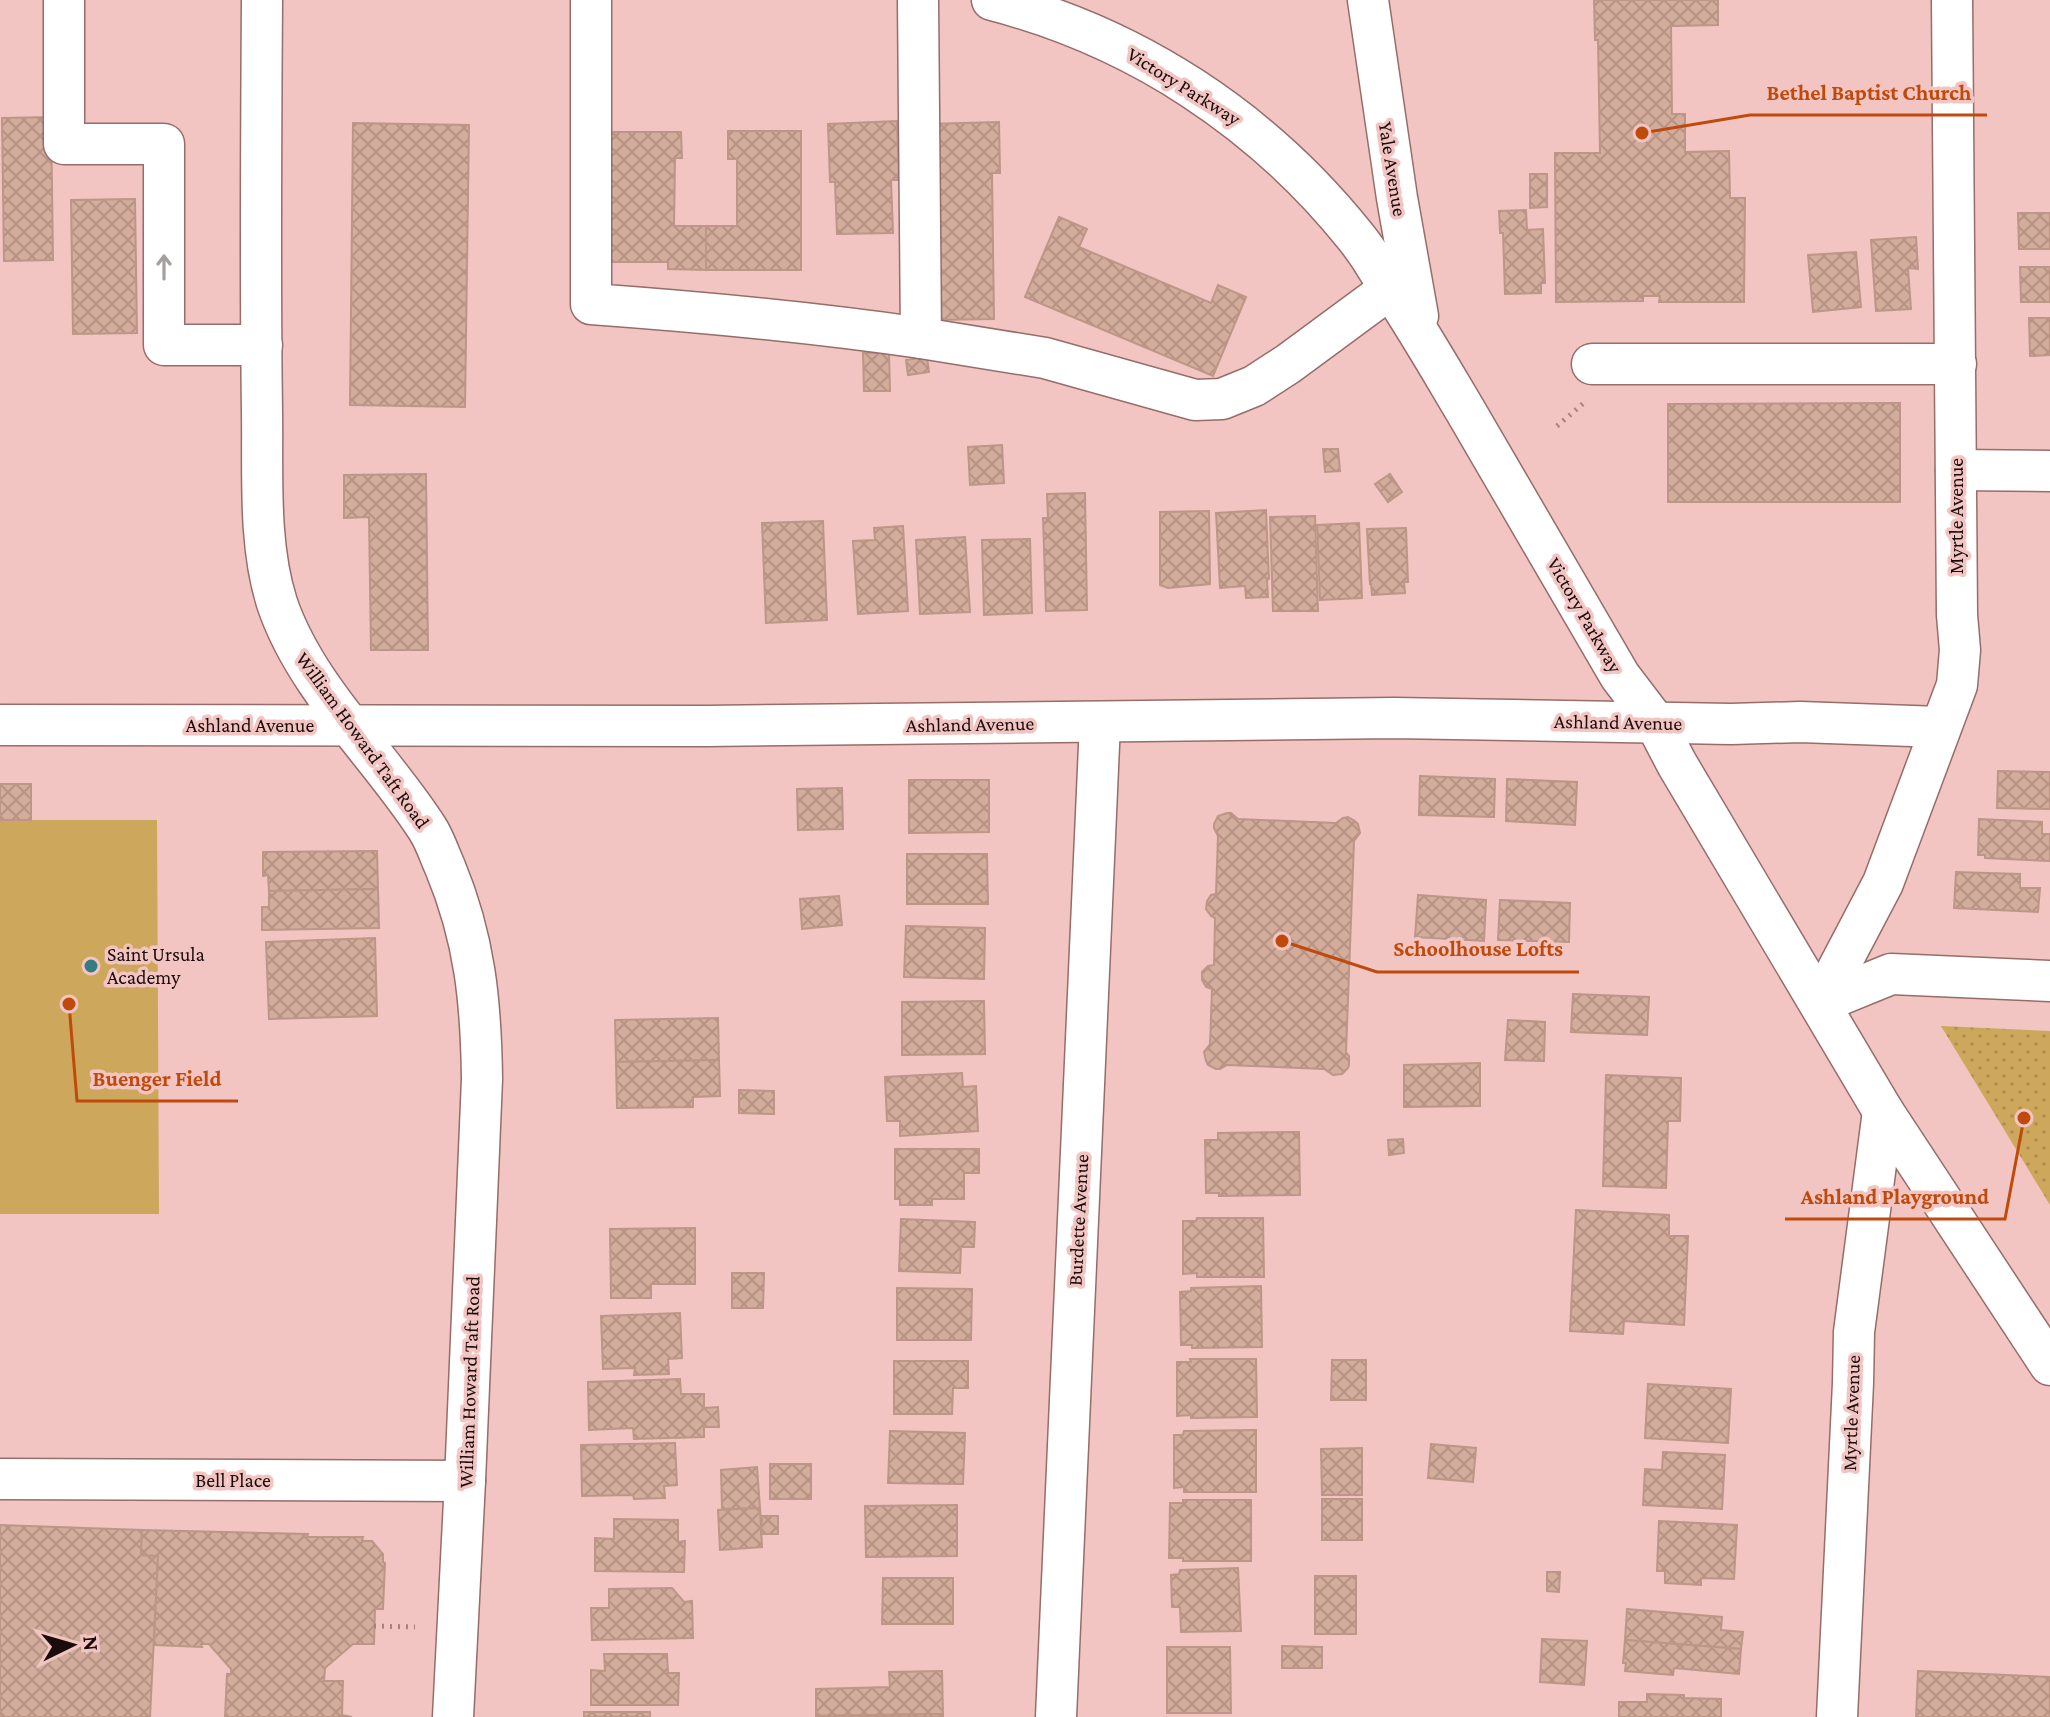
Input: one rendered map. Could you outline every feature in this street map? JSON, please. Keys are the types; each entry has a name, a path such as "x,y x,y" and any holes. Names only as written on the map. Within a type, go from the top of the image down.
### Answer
{"street":[{"path":"64,0 64,144 164,144 164,345 262,345"},
{"name":"William Howard Taft Road","path":"262,0 265,549 277,603 300,654 429,831 458,899 472,952 481,1025 482,1079 453,1717"},
{"path":"591,0 591,304 829,325 921,338 1045,358 1195,400 1222,399 1254,386 1391,288"},
{"path":"918,0 921,338"},
{"name":"Victory Parkway","path":"992,0 1035,11 1121,46 1190,85 1244,124 1304,177 1357,237 1422,338 1620,676 1655,722 1883,1111 2050,1365"},
{"name":"Yale Avenue","path":"1368,0 1397,198 1422,338"},
{"name":"Myrtle Avenue","path":"1820,1003 1883,883 1957,685 1960,650 1957,615 1952,0"},
{"path":"1592,380 1956,364"},
{"path":"1956,470 2050,471"},
{"name":"Ashland Avenue","path":"0,725 707,726 1394,718 1731,724 1800,722 1940,727"},
{"name":"Burdette Avenue","path":"1056,1717 1100,723"},
{"path":"1820,1003 1891,974 2050,981"},
{"name":"Myrtle Avenue","path":"1837,1717 1854,1332 1883,1111"},
{"name":"Bell Place","path":"0,1479 465,1481"}],"path":[{"path":"1557,426 1592,380"},
{"path":"374,1626 415,1627"}],"shaded area":[{"path":"0,784 31,784 31,820 157,820 159,1214 0,1214"},
{"path":"1941,1026 2050,1031 2050,1205"}],"building":[{"path":"1594,0 1718,0 1718,25 1671,26 1672,114 1685,114 1685,152 1729,151 1730,198 1745,198 1744,302 1659,302 1660,296 1643,296 1643,301 1556,302 1555,153 1600,153 1598,40 1595,40"},
{"path":"51,117 53,260 4,261 2,118"},
{"path":"897,121 899,180 891,180 893,233 837,234 835,182 830,182 828,124"},
{"path":"999,122 1000,173 992,173 994,319 929,320 926,124"},
{"path":"353,123 469,125 465,407 350,405"},
{"path":"728,131 801,131 801,270 706,270 706,226 737,226 737,159 728,159"},
{"path":"606,132 681,132 682,158 675,158 674,226 706,226 706,270 668,269 668,262 606,262"},
{"path":"1530,174 1547,174 1547,207 1530,208"},
{"path":"135,199 137,333 73,334 71,200"},
{"path":"1526,210 1527,230 1543,229 1545,283 1541,283 1541,293 1505,294 1503,233 1500,233 1499,211"},
{"path":"2018,213 2050,213 2050,249 2019,249"},
{"path":"1059,217 1087,229 1079,247 1211,303 1218,285 1246,297 1213,376 1025,297"},
{"path":"1916,237 1918,269 1908,268 1911,309 1876,311 1871,240"},
{"path":"1856,252 1861,307 1813,312 1808,255"},
{"path":"2020,267 2050,267 2050,302 2021,302"},
{"path":"2029,318 2050,318 2050,355 2030,356"},
{"path":"863,353 889,353 890,391 864,391"},
{"path":"927,357 929,372 908,375 906,360"},
{"path":"1900,403 1900,502 1668,502 1668,404"},
{"path":"1002,445 1004,483 970,485 968,447"},
{"path":"1323,449 1338,449 1340,471 1325,472"},
{"path":"426,474 428,650 371,650 369,517 344,518 344,475"},
{"path":"1390,474 1402,492 1388,502 1375,484"},
{"path":"1085,493 1087,610 1046,611 1043,518 1048,518 1047,494"},
{"path":"1266,510 1268,597 1246,598 1245,586 1220,588 1216,513"},
{"path":"1209,511 1210,584 1168,588 1160,585 1160,512"},
{"path":"1315,516 1318,611 1273,611 1270,517"},
{"path":"823,521 827,620 766,623 762,523"},
{"path":"1359,523 1362,598 1320,600 1317,525"},
{"path":"903,526 908,611 858,614 853,541 875,540 874,528"},
{"path":"1406,528 1408,582 1404,582 1405,593 1372,595 1367,529"},
{"path":"965,537 970,612 920,614 916,540"},
{"path":"1030,539 1032,613 984,615 982,540"},
{"path":"1998,771 2050,772 2050,809 1997,808"},
{"path":"1420,776 1495,779 1494,817 1419,815"},
{"path":"1507,779 1577,782 1575,825 1506,821"},
{"path":"909,780 989,780 989,832 909,833"},
{"path":"0,784 31,784 31,820 0,820"},
{"path":"842,788 843,829 798,830 797,789"},
{"path":"1227,813 1238,819 1336,823 1348,817 1358,824 1360,833 1354,841 1346,1052 1349,1065 1342,1074 1333,1075 1324,1069 1227,1065 1216,1069 1206,1061 1204,1052 1210,1044 1212,989 1206,987 1202,972 1214,965 1215,918 1206,909 1211,895 1216,894 1218,836 1214,824 1218,816"},
{"path":"1979,819 2042,822 2042,834 2050,834 2050,861 1985,858 1985,855 1978,855"},
{"path":"377,851 378,889 269,891 268,875 263,876 263,852"},
{"path":"907,854 987,854 988,904 907,904"},
{"path":"1956,872 2020,874 2020,888 2040,888 2038,912 1954,908"},
{"path":"378,889 379,928 262,930 262,907 269,907 269,891"},
{"path":"1418,895 1486,900 1484,941 1415,937"},
{"path":"839,896 842,925 802,929 800,899"},
{"path":"1500,900 1570,903 1569,942 1498,940"},
{"path":"906,926 985,928 984,979 904,977"},
{"path":"375,938 377,1016 269,1019 266,942"},
{"path":"1573,994 1649,997 1647,1035 1571,1032"},
{"path":"984,1001 985,1054 902,1055 902,1002"},
{"path":"718,1018 719,1060 616,1062 615,1020"},
{"path":"1508,1020 1545,1022 1544,1061 1505,1060"},
{"path":"719,1060 720,1096 693,1097 693,1107 617,1108 616,1062"},
{"path":"1480,1063 1480,1106 1404,1107 1404,1065"},
{"path":"962,1073 963,1087 976,1086 978,1131 900,1136 900,1121 887,1121 885,1077"},
{"path":"1606,1075 1681,1078 1680,1121 1668,1121 1666,1188 1603,1186"},
{"path":"739,1090 774,1091 774,1114 739,1113"},
{"path":"1299,1132 1300,1195 1219,1196 1219,1193 1206,1193 1205,1140 1218,1140 1218,1133"},
{"path":"1403,1139 1404,1153 1389,1155 1388,1140"},
{"path":"895,1149 979,1149 979,1173 964,1173 964,1199 932,1199 932,1205 900,1205 900,1199 895,1199"},
{"path":"1576,1210 1669,1215 1669,1236 1688,1236 1684,1325 1624,1321 1623,1334 1570,1331"},
{"path":"1197,1218 1263,1218 1264,1277 1197,1277 1197,1273 1183,1274 1183,1221 1196,1221"},
{"path":"901,1219 975,1222 974,1247 961,1247 960,1273 899,1271"},
{"path":"695,1228 695,1284 651,1284 651,1298 611,1298 610,1229"},
{"path":"732,1273 764,1273 763,1308 732,1308"},
{"path":"1261,1286 1262,1347 1192,1348 1192,1345 1181,1345 1180,1292 1191,1291 1191,1288"},
{"path":"897,1288 972,1289 971,1340 897,1340"},
{"path":"680,1313 682,1358 668,1359 669,1374 634,1375 635,1368 603,1369 601,1316"},
{"path":"1190,1359 1256,1359 1257,1417 1177,1416 1177,1362 1191,1362"},
{"path":"1332,1360 1366,1360 1366,1400 1331,1400"},
{"path":"894,1361 968,1361 968,1388 953,1388 952,1414 894,1414"},
{"path":"680,1379 681,1394 704,1394 704,1408 718,1407 719,1427 704,1427 704,1437 634,1439 633,1428 589,1430 588,1382"},
{"path":"1648,1384 1731,1389 1728,1443 1645,1438"},
{"path":"1256,1430 1256,1492 1184,1492 1184,1487 1174,1488 1174,1435 1183,1435 1184,1431"},
{"path":"890,1431 965,1433 963,1484 888,1483"},
{"path":"675,1443 677,1485 664,1486 665,1498 582,1496 581,1445"},
{"path":"1431,1444 1476,1448 1473,1482 1428,1478"},
{"path":"1362,1448 1362,1495 1322,1495 1321,1449"},
{"path":"1663,1452 1725,1455 1722,1509 1643,1505 1645,1469 1662,1470"},
{"path":"770,1464 811,1464 811,1499 770,1499"},
{"path":"757,1467 760,1508 722,1509 721,1470"},
{"path":"1322,1499 1362,1499 1362,1540 1322,1540"},
{"path":"1183,1500 1251,1500 1251,1561 1183,1561 1183,1558 1169,1558 1170,1503 1183,1503"},
{"path":"957,1505 957,1556 866,1557 865,1506"},
{"path":"760,1508 762,1547 720,1550 718,1510"},
{"path":"762,1516 778,1516 778,1534 761,1534"},
{"path":"614,1519 678,1520 678,1542 685,1541 684,1572 595,1571 595,1538 614,1539"},
{"path":"1659,1521 1737,1525 1734,1579 1701,1578 1701,1585 1665,1583 1665,1571 1657,1571"},
{"path":"0,1525 142,1530 141,1555 158,1556 150,1717 0,1717"},
{"path":"142,1530 308,1534 307,1537 363,1537 362,1541 372,1541 383,1554 385,1563 383,1609 375,1609 374,1644 353,1644 325,1668 324,1681 343,1681 342,1715 352,1717 225,1717 227,1674 231,1674 231,1669 209,1644 201,1644 202,1647 154,1645 158,1556 141,1555"},
{"path":"1238,1568 1241,1631 1181,1632 1180,1607 1172,1607 1171,1575 1179,1574 1180,1570"},
{"path":"1547,1572 1560,1572 1559,1592 1547,1591"},
{"path":"1315,1576 1356,1576 1356,1634 1315,1634"},
{"path":"883,1578 953,1578 953,1624 882,1624"},
{"path":"672,1588 684,1602 692,1601 693,1638 592,1640 591,1608 609,1608 609,1589"},
{"path":"1627,1609 1722,1617 1721,1630 1743,1632 1741,1649 1625,1640"},
{"path":"1542,1639 1587,1641 1584,1685 1540,1682"},
{"path":"1625,1640 1741,1649 1739,1674 1674,1668 1673,1675 1625,1671"},
{"path":"1282,1646 1322,1647 1322,1668 1282,1668"},
{"path":"1167,1647 1230,1647 1231,1713 1167,1713"},
{"path":"604,1654 667,1654 668,1673 679,1673 678,1705 591,1705 591,1670 605,1671"},
{"path":"942,1671 943,1714 816,1716 816,1689 890,1687 889,1672"},
{"path":"1918,1671 2050,1677 2050,1717 1916,1717"},
{"path":"1647,1694 1721,1699 1721,1717 1619,1717 1619,1702 1647,1702"},
{"path":"584,1712 650,1712 650,1717 584,1717"},
{"path":"943,1714 943,1717 816,1717 816,1716"}],"place":[{"name":"Bethel Baptist Church","path":"1642,133"},
{"name":"Schoolhouse Lofts","path":"1282,941"},
{"name":"Saint Ursula Academy","path":"91,966"},
{"name":"Buenger Field","path":"69,1004"},
{"name":"Ashland Playground","path":"2024,1118"}]}
